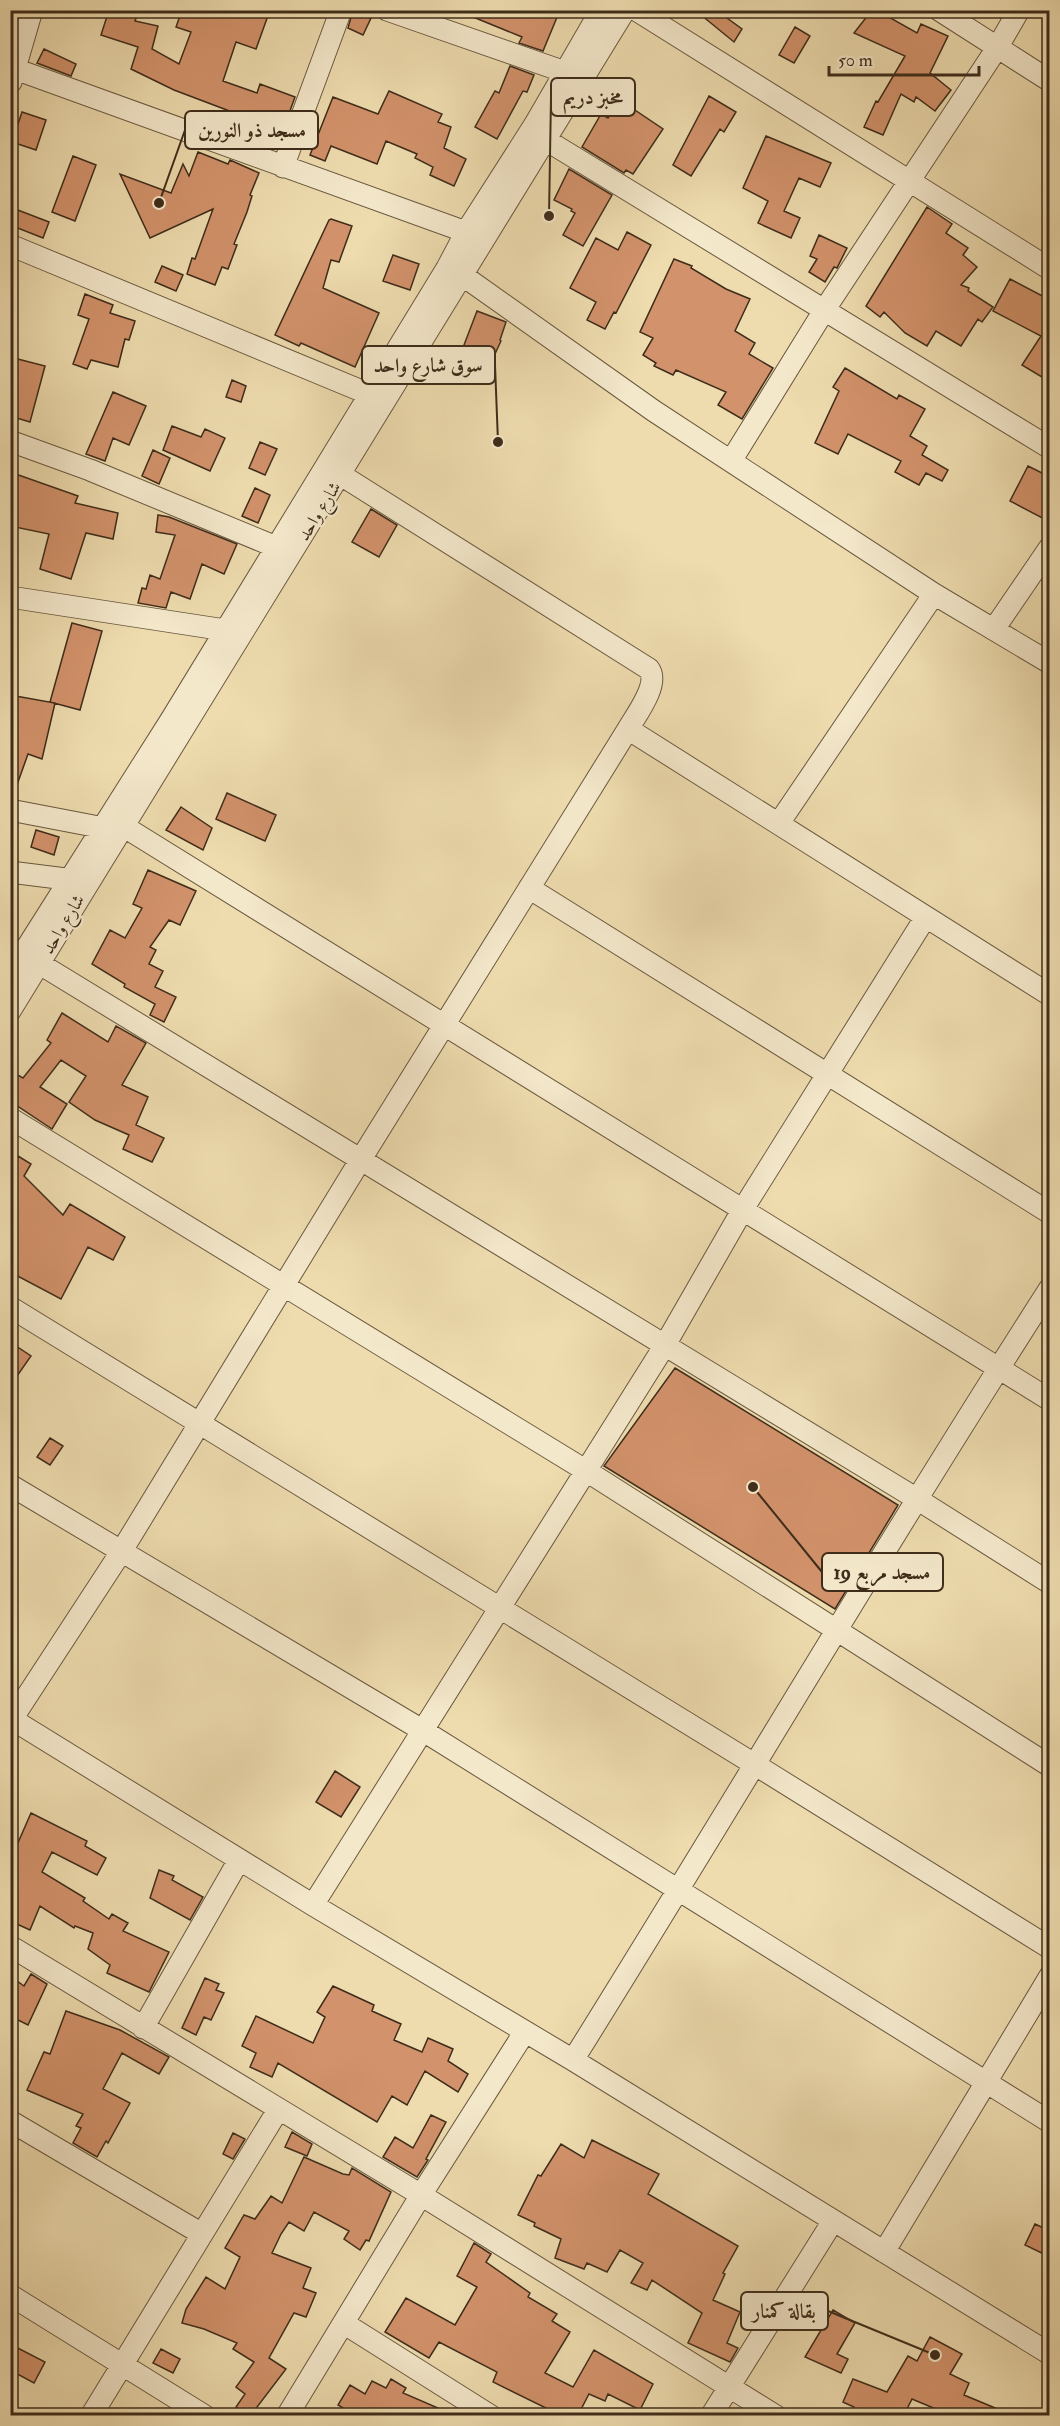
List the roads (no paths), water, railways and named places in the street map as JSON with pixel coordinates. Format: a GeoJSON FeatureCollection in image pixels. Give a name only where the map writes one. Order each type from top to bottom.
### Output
{"type":"FeatureCollection","features":[{"type":"Feature","properties":{"kind":"street"},"geometry":{"type":"LineString","coordinates":[[32,10],[14,62],[283,167],[466,232]]}},
{"type":"Feature","properties":{"kind":"street"},"geometry":{"type":"LineString","coordinates":[[283,167],[341,10]]}},
{"type":"Feature","properties":{"kind":"street"},"geometry":{"type":"LineString","coordinates":[[387,10],[565,72]]}},
{"type":"Feature","properties":{"kind":"street","name":"شارع واحد"},"geometry":{"type":"LineString","coordinates":[[10,974],[79,881],[341,475],[377,398],[466,232],[565,72],[600,24],[625,10]]}},
{"type":"Feature","properties":{"kind":"street"},"geometry":{"type":"LineString","coordinates":[[636,10],[1050,269]]}},
{"type":"Feature","properties":{"kind":"street"},"geometry":{"type":"LineString","coordinates":[[939,10],[1050,81]]}},
{"type":"Feature","properties":{"kind":"street"},"geometry":{"type":"LineString","coordinates":[[731,461],[825,309],[997,48],[1019,10]]}},
{"type":"Feature","properties":{"kind":"street","name":"شارع واحد"},"geometry":{"type":"LineString","coordinates":[[113,827],[225,630],[276,547],[462,275],[546,140],[600,24]]}},
{"type":"Feature","properties":{"kind":"street"},"geometry":{"type":"LineString","coordinates":[[546,140],[1050,448]]}},
{"type":"Feature","properties":{"kind":"street"},"geometry":{"type":"LineString","coordinates":[[10,245],[377,398]]}},
{"type":"Feature","properties":{"kind":"street"},"geometry":{"type":"LineString","coordinates":[[462,275],[654,411],[934,594],[1050,663]]}},
{"type":"Feature","properties":{"kind":"street"},"geometry":{"type":"LineString","coordinates":[[10,441],[90,470],[276,547]]}},
{"type":"Feature","properties":{"kind":"street"},"geometry":{"type":"LineString","coordinates":[[341,475],[650,669],[653,684],[628,729],[121,1552],[11,1719],[238,1860],[524,2033],[573,2060],[1050,2354]]}},
{"type":"Feature","properties":{"kind":"street"},"geometry":{"type":"LineString","coordinates":[[994,629],[1050,547]]}},
{"type":"Feature","properties":{"kind":"street"},"geometry":{"type":"LineString","coordinates":[[779,823],[934,594]]}},
{"type":"Feature","properties":{"kind":"street"},"geometry":{"type":"LineString","coordinates":[[10,597],[225,630]]}},
{"type":"Feature","properties":{"kind":"street"},"geometry":{"type":"LineString","coordinates":[[628,729],[1050,995]]}},
{"type":"Feature","properties":{"kind":"street"},"geometry":{"type":"LineString","coordinates":[[10,810],[113,827],[444,1025],[1050,1400]]}},
{"type":"Feature","properties":{"kind":"street"},"geometry":{"type":"LineString","coordinates":[[10,872],[79,881]]}},
{"type":"Feature","properties":{"kind":"street","name":"شارع واحد"},"geometry":{"type":"LineString","coordinates":[[10,1011],[40,964],[79,881]]}},
{"type":"Feature","properties":{"kind":"street"},"geometry":{"type":"LineString","coordinates":[[529,888],[1050,1213]]}},
{"type":"Feature","properties":{"kind":"street"},"geometry":{"type":"LineString","coordinates":[[313,1905],[665,1345],[743,1209],[925,918]]}},
{"type":"Feature","properties":{"kind":"street"},"geometry":{"type":"LineString","coordinates":[[40,964],[917,1499],[1050,1583]]}},
{"type":"Feature","properties":{"kind":"street"},"geometry":{"type":"LineString","coordinates":[[10,1118],[585,1470],[1050,1766]]}},
{"type":"Feature","properties":{"kind":"street"},"geometry":{"type":"LineString","coordinates":[[573,2060],[679,1891],[836,1629],[1050,1288]]}},
{"type":"Feature","properties":{"kind":"street"},"geometry":{"type":"LineString","coordinates":[[10,1307],[1050,1948]]}},
{"type":"Feature","properties":{"kind":"street"},"geometry":{"type":"LineString","coordinates":[[10,1485],[422,1730],[1050,2122]]}},
{"type":"Feature","properties":{"kind":"street"},"geometry":{"type":"LineString","coordinates":[[143,2028],[238,1860]]}},
{"type":"Feature","properties":{"kind":"street"},"geometry":{"type":"LineString","coordinates":[[10,1946],[421,2195],[776,2415]]}},
{"type":"Feature","properties":{"kind":"street"},"geometry":{"type":"LineString","coordinates":[[884,2252],[1050,1976]]}},
{"type":"Feature","properties":{"kind":"street"},"geometry":{"type":"LineString","coordinates":[[287,2415],[345,2324],[421,2195],[524,2033]]}},
{"type":"Feature","properties":{"kind":"street"},"geometry":{"type":"LineString","coordinates":[[91,2415],[278,2110]]}},
{"type":"Feature","properties":{"kind":"street"},"geometry":{"type":"LineString","coordinates":[[10,2121],[202,2234]]}},
{"type":"Feature","properties":{"kind":"street"},"geometry":{"type":"LineString","coordinates":[[711,2415],[833,2222]]}},
{"type":"Feature","properties":{"kind":"street"},"geometry":{"type":"LineString","coordinates":[[10,2295],[205,2415]]}},
{"type":"Feature","properties":{"kind":"street"},"geometry":{"type":"LineString","coordinates":[[345,2324],[491,2415]]}},
{"type":"Feature","properties":{"kind":"place","name":"مسجد ذو النورين"},"geometry":{"type":"Point","coordinates":[159,203]}},
{"type":"Feature","properties":{"kind":"place","name":"مخبز دريم"},"geometry":{"type":"Point","coordinates":[549,216]}},
{"type":"Feature","properties":{"kind":"place","name":"سوق شارع واحد"},"geometry":{"type":"Point","coordinates":[498,442]}},
{"type":"Feature","properties":{"kind":"place","name":"مسجد مربع 19"},"geometry":{"type":"Point","coordinates":[753,1487]}},
{"type":"Feature","properties":{"kind":"place","name":"بقالة كمنار"},"geometry":{"type":"Point","coordinates":[935,2355]}}]}
